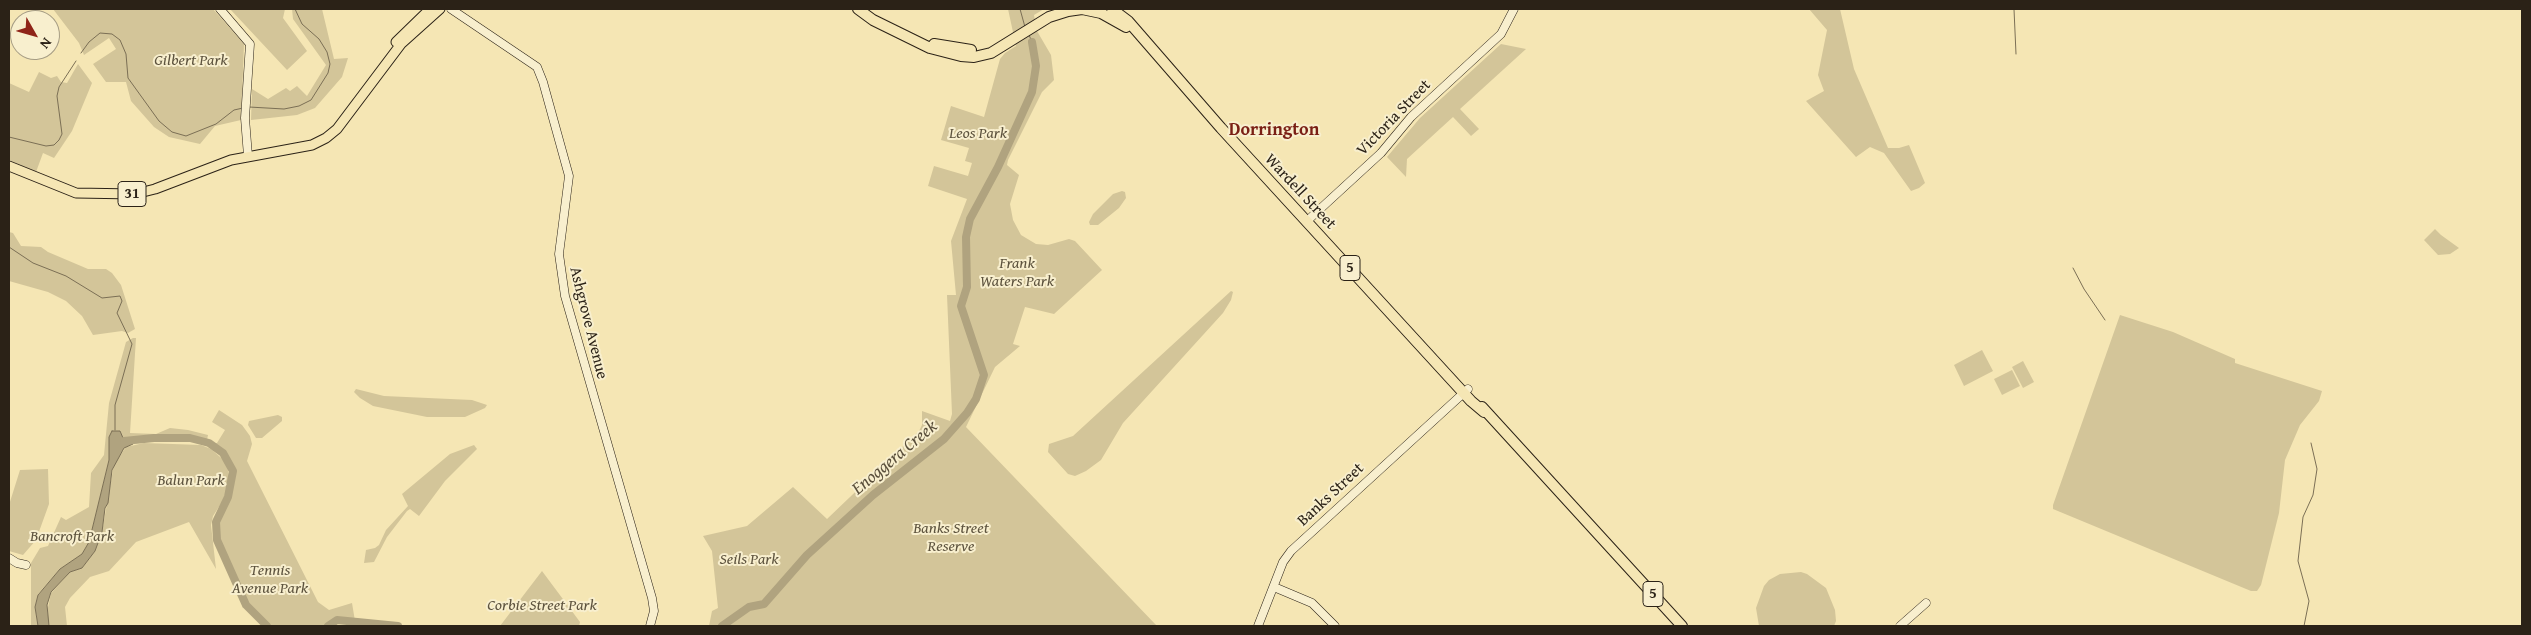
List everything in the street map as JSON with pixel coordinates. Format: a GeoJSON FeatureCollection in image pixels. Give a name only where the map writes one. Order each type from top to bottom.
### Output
{"type":"FeatureCollection","features":[{"type":"Feature","properties":{"kind":"highway","name":"5"},"geometry":{"type":"LineString","coordinates":[[858,9],[879,23],[916,39],[959,54],[987,48],[1012,37],[1041,19],[1052,9]]}},
{"type":"Feature","properties":{"kind":"highway","name":"5"},"geometry":{"type":"LineString","coordinates":[[1041,19],[1062,12],[1090,9]]}},
{"type":"Feature","properties":{"kind":"highway","name":"Wardell Street"},"geometry":{"type":"LineString","coordinates":[[1090,9],[1115,19],[1146,44]]}},
{"type":"Feature","properties":{"kind":"highway","name":"Wardell Street"},"geometry":{"type":"LineString","coordinates":[[1112,9],[1128,21],[1146,44],[1394,315],[1430,347],[1484,412],[1551,485],[1578,520],[1608,551],[1623,562],[1682,626]]}},
{"type":"Feature","properties":{"kind":"main road"},"geometry":{"type":"LineString","coordinates":[[220,9],[249,42],[245,118],[248,156]]}},
{"type":"Feature","properties":{"kind":"main road","name":"31"},"geometry":{"type":"LineString","coordinates":[[383,66],[400,36],[430,9]]}},
{"type":"Feature","properties":{"kind":"main road","name":"31"},"geometry":{"type":"LineString","coordinates":[[11,169],[76,193],[135,194],[150,191],[221,163],[248,156],[308,147],[326,138],[339,126],[383,66],[405,40],[440,9]]}},
{"type":"Feature","properties":{"kind":"main road","name":"Ashgrove Avenue"},"geometry":{"type":"LineString","coordinates":[[451,9],[537,68],[543,82],[569,176],[559,254],[564,296],[652,598],[654,612],[650,626]]}},
{"type":"Feature","properties":{"kind":"main road","name":"Victoria Street"},"geometry":{"type":"LineString","coordinates":[[1307,221],[1381,153],[1411,117],[1501,34],[1514,9]]}},
{"type":"Feature","properties":{"kind":"main road","name":"Banks Street"},"geometry":{"type":"LineString","coordinates":[[1258,626],[1291,550],[1465,390]]}},
{"type":"Feature","properties":{"kind":"main road"},"geometry":{"type":"LineString","coordinates":[[9,558],[24,563]]}},
{"type":"Feature","properties":{"kind":"main road"},"geometry":{"type":"LineString","coordinates":[[1274,587],[1312,603],[1335,626]]}},
{"type":"Feature","properties":{"kind":"main road"},"geometry":{"type":"LineString","coordinates":[[1900,626],[1926,603]]}},
{"type":"Feature","properties":{"kind":"green space","name":"Gilbert Park"},"geometry":{"type":"Polygon","coordinates":[[[213,9],[244,44],[241,120],[215,126],[200,144],[169,137],[154,127],[131,101],[126,82],[106,82],[93,64],[116,49],[109,38],[84,55],[79,43],[60,18],[60,10],[54,10],[213,9]]]}},
{"type":"Feature","properties":{"kind":"green space"},"geometry":{"type":"Polygon","coordinates":[[[230,9],[285,9],[283,18],[307,51],[287,70],[230,9]]]}},
{"type":"Feature","properties":{"kind":"green space"},"geometry":{"type":"Polygon","coordinates":[[[292,9],[322,9],[334,59],[348,58],[342,77],[315,108],[297,115],[251,120],[252,89],[268,99],[286,88],[290,91],[297,86],[307,96],[326,65],[293,19],[292,9]]]}},
{"type":"Feature","properties":{"kind":"green space"},"geometry":{"type":"Polygon","coordinates":[[[1008,9],[1044,9],[1034,15],[1037,31],[1051,55],[1054,80],[1042,92],[1008,160],[1007,165],[1019,175],[1010,204],[1013,220],[1021,235],[1036,244],[1048,245],[1069,239],[1075,241],[1102,270],[1054,314],[1025,307],[1013,344],[1020,346],[995,367],[966,427],[1157,626],[709,626],[712,611],[718,608],[712,551],[703,536],[747,526],[793,487],[827,519],[919,431],[922,425],[922,411],[950,421],[952,414],[947,295],[956,295],[951,241],[967,199],[928,186],[934,166],[968,176],[972,163],[965,161],[969,148],[941,140],[951,106],[984,117],[1000,59],[1005,53],[1016,46],[1008,9]]]}},
{"type":"Feature","properties":{"kind":"green space"},"geometry":{"type":"Polygon","coordinates":[[[1809,9],[1840,9],[1854,69],[1888,148],[1899,148],[1909,145],[1925,183],[1919,188],[1911,191],[1884,153],[1870,147],[1856,157],[1806,101],[1824,91],[1818,75],[1827,30],[1809,9]]]}},
{"type":"Feature","properties":{"kind":"green space"},"geometry":{"type":"Polygon","coordinates":[[[1501,44],[1526,49],[1460,109],[1479,129],[1471,136],[1453,117],[1407,159],[1406,177],[1387,157],[1420,118],[1501,44]]]}},
{"type":"Feature","properties":{"kind":"green space"},"geometry":{"type":"Polygon","coordinates":[[[78,64],[92,83],[72,131],[54,158],[43,153],[36,172],[9,160],[9,83],[29,92],[39,72],[51,78],[57,76],[61,82],[67,83],[78,64]]]}},
{"type":"Feature","properties":{"kind":"green space"},"geometry":{"type":"Polygon","coordinates":[[[1125,192],[1126,198],[1119,208],[1098,225],[1090,225],[1089,222],[1093,214],[1113,194],[1125,192]]]}},
{"type":"Feature","properties":{"kind":"green space"},"geometry":{"type":"Polygon","coordinates":[[[2435,229],[2459,248],[2450,254],[2438,255],[2424,240],[2435,229]]]}},
{"type":"Feature","properties":{"kind":"green space"},"geometry":{"type":"Polygon","coordinates":[[[9,232],[13,233],[21,246],[41,247],[48,252],[88,269],[106,269],[112,273],[121,285],[135,329],[128,333],[122,331],[93,335],[82,316],[66,301],[48,292],[9,281],[9,232]]]}},
{"type":"Feature","properties":{"kind":"green space"},"geometry":{"type":"Polygon","coordinates":[[[1231,291],[1233,292],[1231,300],[1223,313],[1123,423],[1101,460],[1086,471],[1075,476],[1068,474],[1048,452],[1049,444],[1073,436],[1231,291]]]}},
{"type":"Feature","properties":{"kind":"green space"},"geometry":{"type":"Polygon","coordinates":[[[2120,315],[2173,332],[2235,359],[2235,363],[2322,391],[2319,401],[2300,425],[2285,460],[2279,513],[2261,585],[2257,591],[2251,591],[2053,509],[2120,315]]]}},
{"type":"Feature","properties":{"kind":"green space","name":"Bancroft Park"},"geometry":{"type":"Polygon","coordinates":[[[136,338],[130,433],[156,434],[170,428],[208,435],[207,440],[177,436],[127,440],[121,436],[120,431],[109,437],[109,460],[89,542],[82,554],[60,569],[38,594],[35,607],[38,626],[31,626],[31,563],[40,548],[48,546],[61,517],[66,520],[89,507],[91,473],[104,455],[109,403],[126,342],[136,338]]]}},
{"type":"Feature","properties":{"kind":"green space"},"geometry":{"type":"Polygon","coordinates":[[[1982,350],[1993,371],[1964,386],[1954,365],[1982,350]]]}},
{"type":"Feature","properties":{"kind":"green space"},"geometry":{"type":"Polygon","coordinates":[[[2023,361],[2034,382],[2023,388],[2012,367],[2023,361]]]}},
{"type":"Feature","properties":{"kind":"green space"},"geometry":{"type":"Polygon","coordinates":[[[2012,370],[2020,386],[2002,395],[1994,379],[2012,370]]]}},
{"type":"Feature","properties":{"kind":"green space"},"geometry":{"type":"Polygon","coordinates":[[[356,389],[384,396],[472,400],[487,405],[485,408],[465,417],[427,417],[373,406],[354,392],[356,389]]]}},
{"type":"Feature","properties":{"kind":"green space","name":"Tennis Avenue Park"},"geometry":{"type":"Polygon","coordinates":[[[219,410],[242,425],[250,436],[252,444],[247,461],[318,602],[329,610],[352,603],[355,621],[337,620],[328,626],[267,626],[246,605],[217,540],[216,522],[228,497],[233,471],[223,453],[209,443],[217,443],[225,430],[212,422],[219,410]]]}},
{"type":"Feature","properties":{"kind":"green space"},"geometry":{"type":"Polygon","coordinates":[[[278,415],[282,417],[282,421],[262,438],[256,438],[248,425],[249,421],[278,415]]]}},
{"type":"Feature","properties":{"kind":"green space","name":"Balun Park"},"geometry":{"type":"Polygon","coordinates":[[[144,443],[201,445],[211,449],[227,463],[229,478],[224,499],[213,516],[211,525],[216,569],[189,522],[136,542],[109,571],[90,577],[70,598],[65,607],[67,626],[49,626],[47,612],[51,593],[70,572],[82,568],[95,551],[102,532],[114,464],[126,447],[144,443]]]}},
{"type":"Feature","properties":{"kind":"green space"},"geometry":{"type":"Polygon","coordinates":[[[474,445],[477,449],[445,481],[419,516],[410,509],[407,511],[387,537],[374,562],[364,563],[366,550],[379,545],[386,530],[408,506],[402,494],[450,454],[474,445]]]}},
{"type":"Feature","properties":{"kind":"green space"},"geometry":{"type":"Polygon","coordinates":[[[48,469],[49,504],[36,540],[23,555],[9,551],[9,505],[20,470],[48,469]]]}},
{"type":"Feature","properties":{"kind":"green space","name":"Corbie Street Park"},"geometry":{"type":"Polygon","coordinates":[[[542,571],[580,622],[579,626],[500,626],[542,571]]]}},
{"type":"Feature","properties":{"kind":"green space"},"geometry":{"type":"Polygon","coordinates":[[[1801,572],[1807,574],[1826,588],[1835,610],[1836,621],[1834,626],[1759,626],[1756,608],[1764,586],[1769,580],[1780,574],[1801,572]]]}},
{"type":"Feature","properties":{"kind":"shaded area"},"geometry":{"type":"Polygon","coordinates":[[[112,431],[120,431],[123,438],[133,439],[133,444],[124,448],[112,470],[102,532],[95,551],[82,568],[70,572],[51,592],[47,605],[49,626],[38,626],[35,607],[38,595],[60,569],[82,554],[89,542],[109,460],[109,437],[112,431]]]}},
{"type":"Feature","properties":{"kind":"waterway"},"geometry":{"type":"LineString","coordinates":[[249,107],[284,109],[299,106],[311,100],[328,73],[330,64],[327,52],[319,39],[302,24],[295,9]]}},
{"type":"Feature","properties":{"kind":"waterway","name":"Enoggera Creek"},"geometry":{"type":"LineString","coordinates":[[1020,9],[1025,27]]}},
{"type":"Feature","properties":{"kind":"waterway"},"geometry":{"type":"LineString","coordinates":[[2014,9],[2016,54]]}},
{"type":"Feature","properties":{"kind":"waterway"},"geometry":{"type":"LineString","coordinates":[[81,53],[89,42],[100,33],[112,34],[120,40],[126,54],[128,78],[159,121],[172,132],[186,136],[216,124],[234,110],[243,108]]}},
{"type":"Feature","properties":{"kind":"waterway","name":"Enoggera Creek"},"geometry":{"type":"LineString","coordinates":[[1029,35],[1032,42]]}},
{"type":"Feature","properties":{"kind":"waterway","name":"Enoggera Creek"},"geometry":{"type":"LineString","coordinates":[[722,626],[749,607],[764,604],[807,555],[873,495],[944,439],[967,413],[976,399],[984,375],[961,306],[967,287],[966,237],[970,219],[998,167],[1032,92],[1036,66],[1032,42]]}},
{"type":"Feature","properties":{"kind":"waterway"},"geometry":{"type":"LineString","coordinates":[[9,137],[46,146],[54,145],[59,140],[62,134],[57,96],[59,87],[76,61]]}},
{"type":"Feature","properties":{"kind":"waterway"},"geometry":{"type":"LineString","coordinates":[[9,247],[33,263],[66,276],[102,298],[120,296],[122,301],[117,313],[132,344],[115,405],[115,430]]}},
{"type":"Feature","properties":{"kind":"waterway"},"geometry":{"type":"LineString","coordinates":[[2073,268],[2084,289],[2105,320]]}},
{"type":"Feature","properties":{"kind":"waterway","name":"Enoggera Creek"},"geometry":{"type":"LineString","coordinates":[[124,441],[154,438],[190,438],[209,443],[223,453],[233,471],[228,497],[216,522],[217,540],[246,605],[267,626]]}},
{"type":"Feature","properties":{"kind":"waterway"},"geometry":{"type":"LineString","coordinates":[[2304,626],[2309,601],[2298,561],[2303,517],[2313,495],[2317,469],[2311,443]]}},
{"type":"Feature","properties":{"kind":"waterway","name":"Enoggera Creek"},"geometry":{"type":"LineString","coordinates":[[328,626],[337,620],[398,626]]}},
{"type":"Feature","properties":{"kind":"district","name":"Dorrington"},"geometry":{"type":"Point","coordinates":[1274,130]}},
{"type":"Feature","properties":{"kind":"park label","name":"Leos Park"},"geometry":{"type":"Point","coordinates":[978,134]}},
{"type":"Feature","properties":{"kind":"park label","name":"Frank Waters Park"},"geometry":{"type":"Point","coordinates":[1017,273]}},
{"type":"Feature","properties":{"kind":"park label","name":"Banks Street Reserve"},"geometry":{"type":"Point","coordinates":[951,538]}},
{"type":"Feature","properties":{"kind":"park label","name":"Seils Park"},"geometry":{"type":"Point","coordinates":[749,560]}}]}
